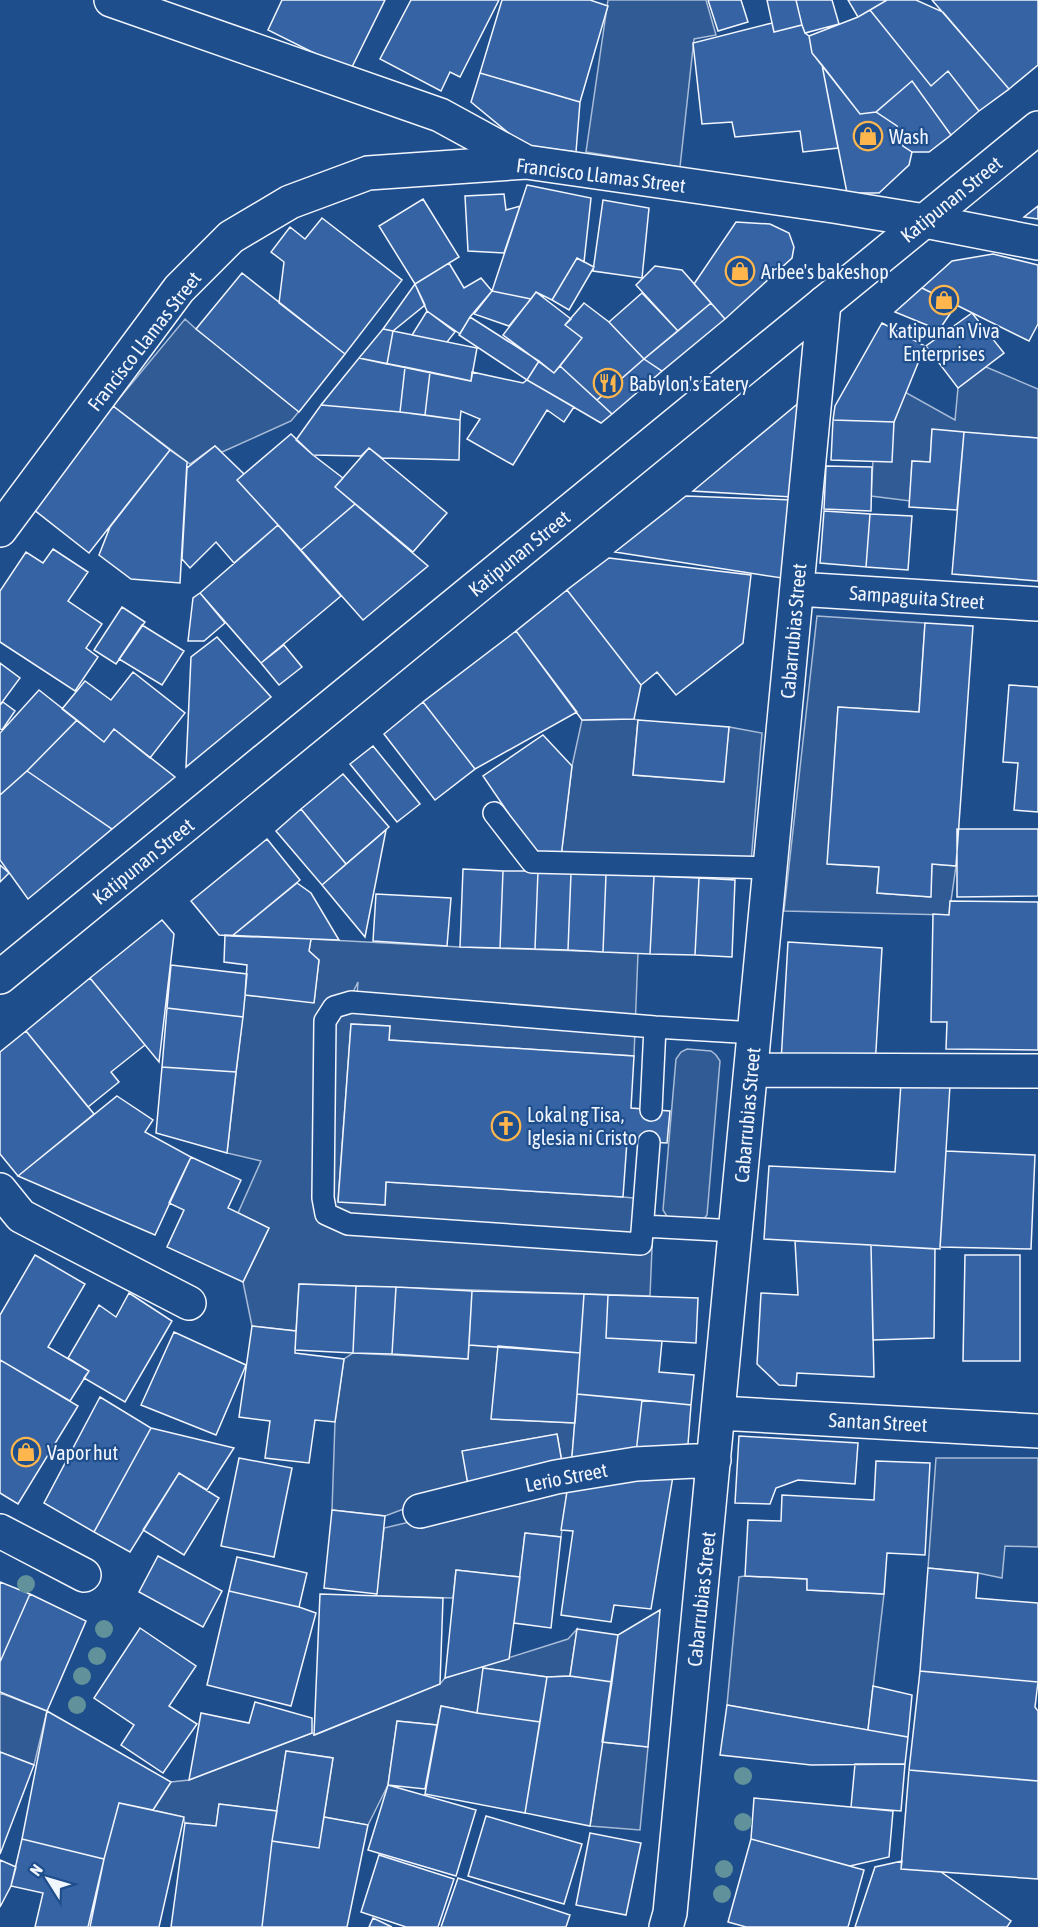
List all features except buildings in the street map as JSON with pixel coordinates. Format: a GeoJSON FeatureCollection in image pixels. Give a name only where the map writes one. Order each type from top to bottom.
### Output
{"type":"FeatureCollection","features":[{"type":"Feature","properties":{"kind":"street"},"geometry":{"type":"LineString","coordinates":[[111,0],[440,115],[526,162]]}},
{"type":"Feature","properties":{"kind":"street","name":"Katipunan Street"},"geometry":{"type":"LineString","coordinates":[[0,978],[1038,128]]}},
{"type":"Feature","properties":{"kind":"street","name":"Francisco Llamas Street"},"geometry":{"type":"LineString","coordinates":[[0,530],[180,289],[231,237],[291,202],[368,173],[526,162],[925,221],[1038,243]]}},
{"type":"Feature","properties":{"kind":"street","name":"Cabarrubias Street"},"geometry":{"type":"LineString","coordinates":[[666,1927],[670,1912],[719,1413],[824,303]]}},
{"type":"Feature","properties":{"kind":"street","name":"Sampaguita Street"},"geometry":{"type":"LineString","coordinates":[[797,589],[1038,604]]}},
{"type":"Feature","properties":{"kind":"street"},"geometry":{"type":"LineString","coordinates":[[752,1070],[1038,1071]]}},
{"type":"Feature","properties":{"kind":"street"},"geometry":{"type":"LineString","coordinates":[[0,1190],[21,1216],[189,1303]]}},
{"type":"Feature","properties":{"kind":"street","name":"Santan Street"},"geometry":{"type":"LineString","coordinates":[[719,1413],[1038,1431]]}},
{"type":"Feature","properties":{"kind":"street","name":"Lerio Street"},"geometry":{"type":"LineString","coordinates":[[420,1511],[556,1477],[636,1464],[714,1460]]}},
{"type":"Feature","properties":{"kind":"street"},"geometry":{"type":"LineString","coordinates":[[0,1531],[84,1575]]}},
{"type":"Feature","properties":{"kind":"lane"},"geometry":{"type":"LineString","coordinates":[[494,813],[532,862],[771,868]]}},
{"type":"Feature","properties":{"kind":"lane"},"geometry":{"type":"LineString","coordinates":[[649,1142],[641,1244],[348,1224],[326,1214],[323,1198],[325,1021],[334,1007],[351,1002],[755,1033]]}},
{"type":"Feature","properties":{"kind":"lane"},"geometry":{"type":"LineString","coordinates":[[651,1110],[655,1027]]}},
{"type":"Feature","properties":{"kind":"lane"},"geometry":{"type":"LineString","coordinates":[[643,1226],[736,1231]]}},
{"type":"Feature","properties":{"kind":"shaded area"},"geometry":{"type":"Polygon","coordinates":[[[608,0],[706,0],[716,35],[694,39],[680,167],[586,152],[608,0]]]}},
{"type":"Feature","properties":{"kind":"shaded area"},"geometry":{"type":"Polygon","coordinates":[[[185,319],[301,409],[291,421],[222,452],[215,446],[190,464],[113,406],[185,319]]]}},
{"type":"Feature","properties":{"kind":"shaded area"},"geometry":{"type":"Polygon","coordinates":[[[986,367],[1038,389],[1038,438],[932,430],[930,462],[912,461],[910,501],[871,496],[873,461],[894,422],[905,392],[955,420],[958,388],[986,367]]]}},
{"type":"Feature","properties":{"kind":"shaded area"},"geometry":{"type":"Polygon","coordinates":[[[817,616],[925,623],[919,712],[838,707],[828,864],[879,867],[877,893],[930,897],[932,864],[956,866],[949,915],[784,911],[817,616]]]}},
{"type":"Feature","properties":{"kind":"shaded area"},"geometry":{"type":"Polygon","coordinates":[[[582,720],[638,720],[633,775],[723,782],[729,727],[762,733],[751,862],[561,857],[572,766],[582,720]]]}},
{"type":"Feature","properties":{"kind":"shaded area"},"geometry":{"type":"Polygon","coordinates":[[[311,939],[638,953],[634,1056],[389,1040],[390,1026],[351,1024],[338,1201],[385,1205],[386,1182],[654,1200],[650,1296],[299,1284],[296,1331],[252,1326],[243,1282],[269,1228],[238,1213],[261,1161],[227,1153],[245,995],[314,1002],[319,960],[309,951],[311,939]],[[358,982],[354,990],[345,996],[330,997],[324,1003],[356,1007],[358,982]]]}},
{"type":"Feature","properties":{"kind":"shaded area"},"geometry":{"type":"Polygon","coordinates":[[[687,1049],[711,1051],[720,1061],[707,1215],[703,1220],[668,1218],[663,1210],[676,1059],[681,1052],[687,1049]]]}},
{"type":"Feature","properties":{"kind":"shaded area"},"geometry":{"type":"Polygon","coordinates":[[[469,1345],[498,1346],[492,1419],[575,1423],[571,1468],[563,1468],[557,1434],[463,1451],[468,1485],[385,1516],[332,1510],[335,1422],[344,1359],[353,1353],[468,1359],[469,1345]]]}},
{"type":"Feature","properties":{"kind":"shaded area"},"geometry":{"type":"Polygon","coordinates":[[[936,1458],[1038,1458],[1038,1547],[1005,1546],[1002,1578],[928,1568],[936,1458]]]}},
{"type":"Feature","properties":{"kind":"shaded area"},"geometry":{"type":"Polygon","coordinates":[[[568,1485],[561,1537],[525,1533],[520,1577],[456,1570],[453,1598],[376,1596],[384,1528],[568,1485]]]}},
{"type":"Feature","properties":{"kind":"shaded area"},"geometry":{"type":"Polygon","coordinates":[[[739,1577],[807,1579],[807,1590],[884,1594],[868,1730],[727,1705],[739,1577]]]}},
{"type":"Feature","properties":{"kind":"shaded area"},"geometry":{"type":"Polygon","coordinates":[[[577,1629],[570,1676],[547,1677],[484,1668],[477,1713],[441,1706],[437,1725],[397,1721],[388,1785],[368,1825],[324,1817],[333,1758],[286,1751],[277,1811],[219,1804],[216,1826],[185,1823],[183,1817],[153,1810],[171,1782],[189,1780],[312,1733],[315,1735],[440,1684],[445,1678],[568,1639],[577,1629]]]}},
{"type":"Feature","properties":{"kind":"shaded area"},"geometry":{"type":"Polygon","coordinates":[[[0,1693],[47,1711],[34,1765],[0,1752],[0,1693]]]}},
{"type":"Feature","properties":{"kind":"shaded area"},"geometry":{"type":"Polygon","coordinates":[[[602,1742],[648,1747],[640,1830],[590,1826],[602,1742]]]}},
{"type":"Feature","properties":{"kind":"place","name":"Wash"},"geometry":{"type":"Point","coordinates":[868,136]}},
{"type":"Feature","properties":{"kind":"place","name":"Arbee's bakeshop"},"geometry":{"type":"Point","coordinates":[740,271]}},
{"type":"Feature","properties":{"kind":"place","name":"Katipunan Viva Enterprises"},"geometry":{"type":"Point","coordinates":[944,300]}},
{"type":"Feature","properties":{"kind":"place","name":"Babylon's Eatery"},"geometry":{"type":"Point","coordinates":[608,383]}},
{"type":"Feature","properties":{"kind":"place","name":"Lokal ng Tisa, Iglesia ni Cristo"},"geometry":{"type":"Point","coordinates":[506,1126]}},
{"type":"Feature","properties":{"kind":"place","name":"Vapor hut"},"geometry":{"type":"Point","coordinates":[26,1452]}}]}
